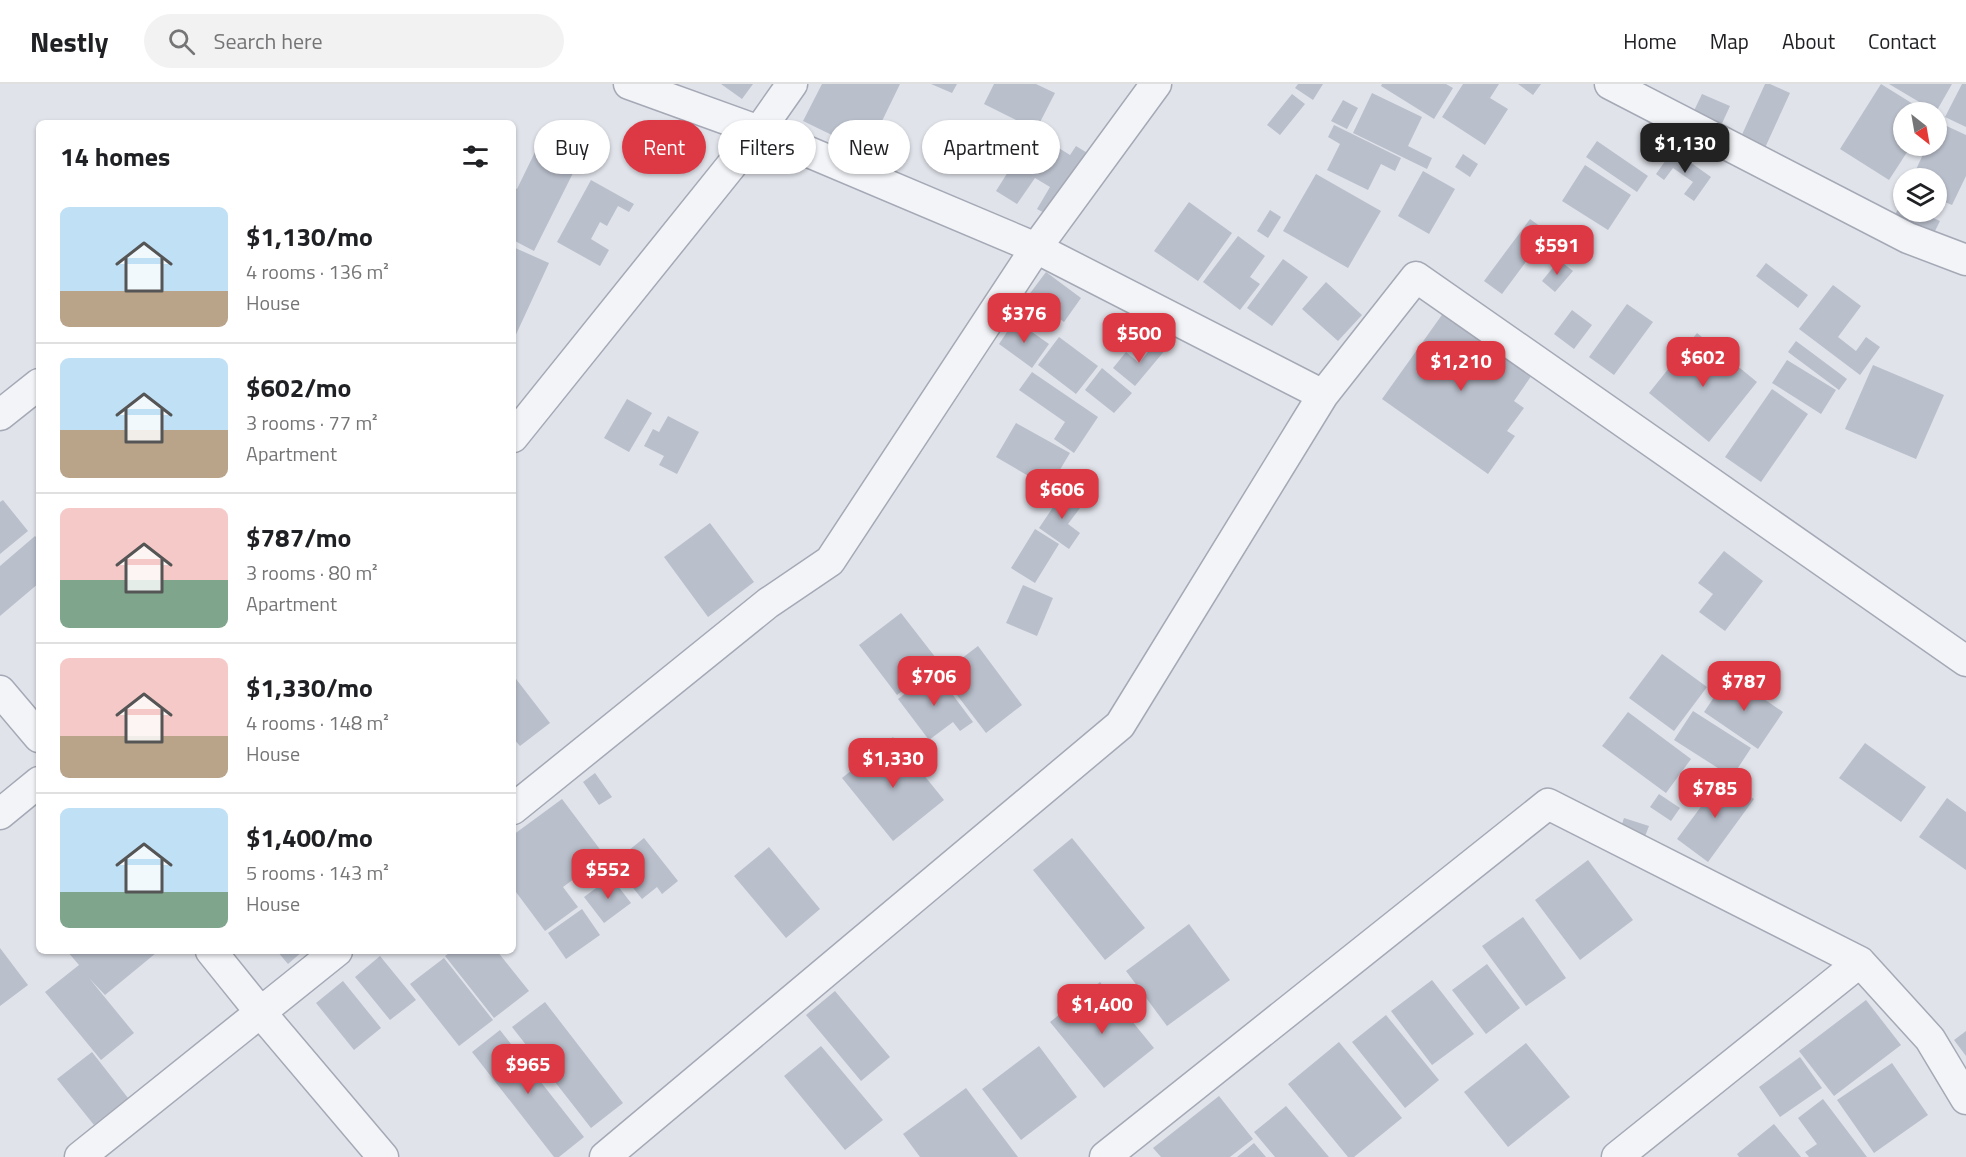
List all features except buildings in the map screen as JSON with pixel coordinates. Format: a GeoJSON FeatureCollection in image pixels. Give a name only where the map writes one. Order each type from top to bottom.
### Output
{"type":"FeatureCollection","features":[{"type":"Feature","properties":{"kind":"street"},"geometry":{"type":"LineString","coordinates":[[629,84],[729,120]]}},
{"type":"Feature","properties":{"kind":"street"},"geometry":{"type":"LineString","coordinates":[[767,120],[792,84]]}},
{"type":"Feature","properties":{"kind":"street"},"geometry":{"type":"LineString","coordinates":[[516,806],[768,603],[831,561],[1036,248],[1156,84]]}},
{"type":"Feature","properties":{"kind":"street"},"geometry":{"type":"LineString","coordinates":[[1610,84],[1908,238],[1966,260]]}},
{"type":"Feature","properties":{"kind":"street"},"geometry":{"type":"LineString","coordinates":[[816,155],[1036,248],[1323,395]]}},
{"type":"Feature","properties":{"kind":"street"},"geometry":{"type":"LineString","coordinates":[[516,433],[724,174]]}},
{"type":"Feature","properties":{"kind":"street"},"geometry":{"type":"LineString","coordinates":[[605,1157],[1120,725],[1323,395],[1416,277],[1966,661]]}},
{"type":"Feature","properties":{"kind":"street"},"geometry":{"type":"LineString","coordinates":[[0,416],[36,386]]}},
{"type":"Feature","properties":{"kind":"street"},"geometry":{"type":"LineString","coordinates":[[0,691],[36,733]]}},
{"type":"Feature","properties":{"kind":"street"},"geometry":{"type":"LineString","coordinates":[[0,814],[36,784]]}},
{"type":"Feature","properties":{"kind":"street"},"geometry":{"type":"LineString","coordinates":[[1105,1157],[1548,804],[1860,962],[1930,1039],[1966,1099]]}},
{"type":"Feature","properties":{"kind":"street"},"geometry":{"type":"LineString","coordinates":[[214,954],[383,1157]]}},
{"type":"Feature","properties":{"kind":"street"},"geometry":{"type":"LineString","coordinates":[[80,1157],[333,954]]}},
{"type":"Feature","properties":{"kind":"street"},"geometry":{"type":"LineString","coordinates":[[1617,1157],[1860,962]]}}]}
